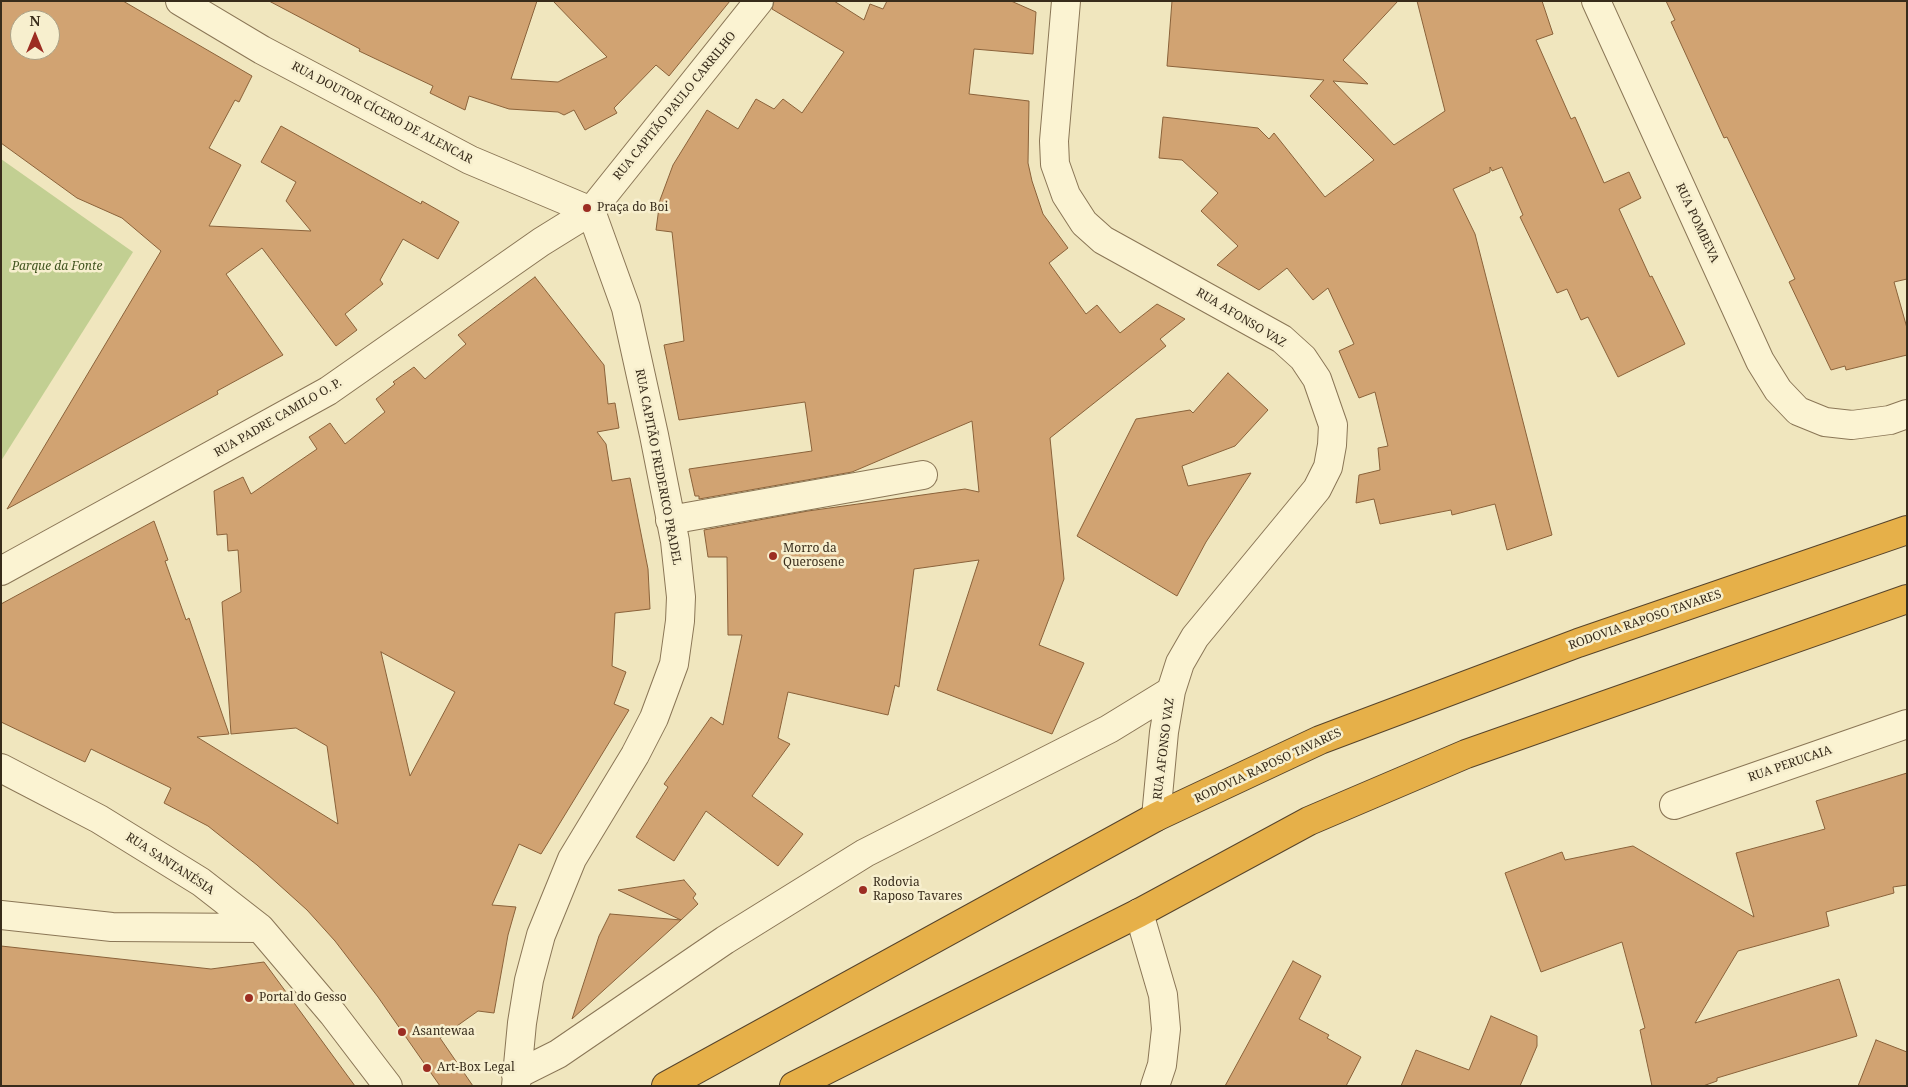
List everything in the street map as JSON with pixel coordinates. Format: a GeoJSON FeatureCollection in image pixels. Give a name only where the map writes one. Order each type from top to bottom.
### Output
{"type":"FeatureCollection","features":[{"type":"Feature","properties":{"kind":"highway","name":"RODOVIA RAPOSO TAVARES"},"geometry":{"type":"LineString","coordinates":[[666,1086],[1156,818],[1320,740],[1578,642],[1907,530]]}},
{"type":"Feature","properties":{"kind":"highway"},"geometry":{"type":"LineString","coordinates":[[794,1086],[1139,913],[1309,821],[1466,754],[1907,599]]}},
{"type":"Feature","properties":{"kind":"street","name":"RUA DOUTOR CÍCERO DE ALENCAR"},"geometry":{"type":"LineString","coordinates":[[180,1],[262,50],[470,160],[591,211]]}},
{"type":"Feature","properties":{"kind":"street","name":"RUA CAPITÃO PAULO CARRILHO"},"geometry":{"type":"LineString","coordinates":[[591,211],[759,1]]}},
{"type":"Feature","properties":{"kind":"street","name":"RUA AFONSO VAZ"},"geometry":{"type":"LineString","coordinates":[[1066,1],[1054,141],[1055,164],[1066,195],[1084,223],[1104,240],[1282,339],[1303,358],[1317,379],[1333,425],[1328,466],[1317,489],[1195,637],[1180,663],[1171,691],[1164,732],[1156,818]]}},
{"type":"Feature","properties":{"kind":"street","name":"RUA POMBEVA"},"geometry":{"type":"LineString","coordinates":[[1596,1],[1760,361],[1778,390],[1798,411],[1825,422],[1852,425],[1890,420],[1907,414]]}},
{"type":"Feature","properties":{"kind":"street","name":"RUA CAPITÃO FREDERICO PRADEL"},"geometry":{"type":"LineString","coordinates":[[516,1080],[529,980],[541,935],[572,859],[635,755],[654,718],[674,664],[679,636],[681,597],[670,520],[654,435],[626,308],[591,211]]}},
{"type":"Feature","properties":{"kind":"street","name":"RUA PADRE CAMILO O. P."},"geometry":{"type":"LineString","coordinates":[[1,571],[328,391],[541,242],[591,211]]}},
{"type":"Feature","properties":{"kind":"street"},"geometry":{"type":"LineString","coordinates":[[670,520],[923,475]]}},
{"type":"Feature","properties":{"kind":"street"},"geometry":{"type":"LineString","coordinates":[[516,1080],[558,1054],[725,940],[865,853],[1109,729],[1171,691]]}},
{"type":"Feature","properties":{"kind":"street","name":"RUA PERUCAIA"},"geometry":{"type":"LineString","coordinates":[[1674,804],[1907,724]]}},
{"type":"Feature","properties":{"kind":"street","name":"RUA SANTANÉSIA"},"geometry":{"type":"LineString","coordinates":[[1,768],[99,819],[201,882],[260,928],[333,1014],[388,1086]]}},
{"type":"Feature","properties":{"kind":"street"},"geometry":{"type":"LineString","coordinates":[[1139,913],[1163,995],[1166,1029],[1162,1065],[1155,1086]]}},
{"type":"Feature","properties":{"kind":"street"},"geometry":{"type":"LineString","coordinates":[[1,915],[112,927],[260,928]]}},
{"type":"Feature","properties":{"kind":"green space","name":"Parque da Fonte"},"geometry":{"type":"Polygon","coordinates":[[[1,159],[133,252],[1,461],[1,159]]]}},
{"type":"Feature","properties":{"kind":"building"},"geometry":{"type":"Polygon","coordinates":[[[1,1],[123,1],[252,76],[239,102],[235,100],[209,148],[241,165],[209,226],[311,231],[286,201],[296,182],[261,162],[281,126],[421,204],[422,201],[459,222],[438,259],[403,239],[380,280],[383,284],[345,314],[357,330],[336,346],[262,248],[226,274],[283,355],[217,391],[218,394],[7,509],[161,251],[122,218],[77,198],[1,143],[1,1]]]}},
{"type":"Feature","properties":{"kind":"building"},"geometry":{"type":"Polygon","coordinates":[[[269,1],[537,1],[511,79],[558,82],[607,57],[553,1],[730,1],[669,76],[656,65],[614,108],[617,113],[585,130],[574,110],[564,115],[558,112],[509,109],[469,96],[465,110],[430,93],[433,86],[359,51],[360,49],[269,1]]]}},
{"type":"Feature","properties":{"kind":"building"},"geometry":{"type":"Polygon","coordinates":[[[774,1],[834,1],[864,20],[870,4],[883,9],[887,1],[1011,1],[1036,12],[1033,54],[974,49],[969,94],[1029,101],[1028,163],[1032,181],[1043,214],[1068,248],[1049,263],[1086,314],[1097,305],[1120,333],[1157,304],[1185,319],[1160,339],[1166,346],[1050,438],[1064,579],[1039,645],[1084,663],[1052,734],[937,690],[979,560],[914,569],[899,687],[895,685],[888,715],[788,692],[778,738],[790,744],[752,796],[803,834],[778,866],[706,811],[674,861],[636,837],[668,787],[664,784],[711,717],[723,725],[742,635],[728,635],[727,557],[708,557],[704,530],[808,511],[965,489],[979,492],[972,421],[852,472],[699,499],[699,496],[695,496],[689,469],[812,451],[805,402],[679,420],[664,345],[684,341],[672,232],[656,230],[660,200],[673,165],[707,110],[738,129],[756,99],[774,109],[783,99],[802,113],[844,52],[772,9],[774,1]]]}},
{"type":"Feature","properties":{"kind":"building"},"geometry":{"type":"Polygon","coordinates":[[[1172,1],[1398,1],[1343,60],[1368,84],[1333,81],[1394,145],[1445,111],[1417,1],[1542,1],[1553,34],[1536,40],[1571,119],[1575,117],[1604,183],[1629,172],[1641,198],[1619,209],[1650,277],[1652,276],[1685,344],[1618,377],[1588,317],[1581,320],[1567,289],[1557,293],[1520,217],[1523,215],[1502,167],[1492,171],[1490,167],[1490,172],[1453,189],[1475,234],[1552,535],[1507,550],[1495,504],[1452,515],[1451,510],[1380,524],[1374,499],[1356,503],[1359,475],[1380,470],[1378,448],[1388,446],[1375,392],[1359,398],[1339,351],[1354,344],[1328,288],[1313,300],[1287,268],[1259,290],[1217,265],[1238,246],[1201,211],[1218,193],[1182,160],[1159,158],[1163,117],[1258,128],[1269,139],[1274,133],[1325,197],[1374,160],[1310,96],[1324,80],[1167,66],[1172,1]]]}},
{"type":"Feature","properties":{"kind":"building"},"geometry":{"type":"Polygon","coordinates":[[[1666,1],[1907,1],[1907,279],[1894,282],[1907,328],[1907,355],[1846,370],[1845,366],[1831,370],[1789,282],[1795,279],[1727,137],[1724,138],[1671,22],[1675,20],[1666,1]]]}},
{"type":"Feature","properties":{"kind":"building"},"geometry":{"type":"Polygon","coordinates":[[[535,277],[604,365],[608,404],[615,403],[619,428],[597,432],[606,444],[612,481],[630,478],[648,569],[650,609],[615,613],[612,666],[626,672],[614,704],[629,710],[541,854],[519,844],[492,905],[516,907],[508,935],[494,1013],[478,1011],[440,1038],[473,1086],[440,1086],[378,997],[335,941],[307,910],[257,865],[208,826],[164,803],[171,788],[91,749],[85,762],[1,722],[1,604],[154,521],[168,560],[165,561],[186,620],[189,618],[229,734],[197,737],[338,824],[327,746],[296,728],[231,734],[222,602],[241,592],[238,550],[228,551],[227,534],[217,535],[214,491],[243,477],[251,494],[317,449],[309,437],[330,423],[345,444],[385,412],[376,399],[395,384],[393,382],[414,367],[425,379],[466,344],[458,335],[535,277]],[[381,652],[410,776],[455,692],[381,652]]]}},
{"type":"Feature","properties":{"kind":"building"},"geometry":{"type":"Polygon","coordinates":[[[1228,373],[1268,410],[1235,446],[1182,466],[1188,486],[1251,473],[1206,542],[1177,596],[1077,536],[1136,419],[1190,410],[1193,413],[1228,373]]]}},
{"type":"Feature","properties":{"kind":"building"},"geometry":{"type":"Polygon","coordinates":[[[1907,773],[1907,885],[1893,887],[1894,893],[1826,912],[1829,926],[1738,951],[1695,1023],[1839,979],[1857,1036],[1717,1078],[1717,1081],[1703,1086],[1652,1086],[1640,1030],[1645,1028],[1622,942],[1541,972],[1505,873],[1562,852],[1565,860],[1633,846],[1754,917],[1736,853],[1825,829],[1816,801],[1907,773]]]}},
{"type":"Feature","properties":{"kind":"building"},"geometry":{"type":"Polygon","coordinates":[[[684,880],[696,894],[693,898],[698,904],[681,920],[618,890],[684,880]]]}},
{"type":"Feature","properties":{"kind":"building"},"geometry":{"type":"Polygon","coordinates":[[[610,914],[681,920],[572,1019],[599,936],[610,914]]]}},
{"type":"Feature","properties":{"kind":"building"},"geometry":{"type":"Polygon","coordinates":[[[1,946],[211,969],[264,962],[355,1086],[1,1086],[1,946]]]}},
{"type":"Feature","properties":{"kind":"building"},"geometry":{"type":"Polygon","coordinates":[[[1293,961],[1321,976],[1299,1019],[1329,1035],[1327,1038],[1361,1057],[1346,1086],[1225,1086],[1293,961]]]}},
{"type":"Feature","properties":{"kind":"building"},"geometry":{"type":"Polygon","coordinates":[[[1491,1016],[1537,1036],[1537,1046],[1520,1086],[1401,1086],[1416,1050],[1469,1070],[1491,1016]]]}},
{"type":"Feature","properties":{"kind":"building"},"geometry":{"type":"Polygon","coordinates":[[[1876,1040],[1907,1052],[1907,1086],[1858,1086],[1876,1040]]]}},
{"type":"Feature","properties":{"kind":"place","name":"Praça do Boi"},"geometry":{"type":"Point","coordinates":[587,208]}},
{"type":"Feature","properties":{"kind":"place","name":"Morro da Querosene"},"geometry":{"type":"Point","coordinates":[773,556]}},
{"type":"Feature","properties":{"kind":"place","name":"Rodovia Raposo Tavares"},"geometry":{"type":"Point","coordinates":[863,890]}},
{"type":"Feature","properties":{"kind":"place","name":"Portal do Gesso"},"geometry":{"type":"Point","coordinates":[249,998]}},
{"type":"Feature","properties":{"kind":"place","name":"Asantewaa"},"geometry":{"type":"Point","coordinates":[402,1032]}},
{"type":"Feature","properties":{"kind":"place","name":"Art-Box Legal"},"geometry":{"type":"Point","coordinates":[427,1068]}}]}
